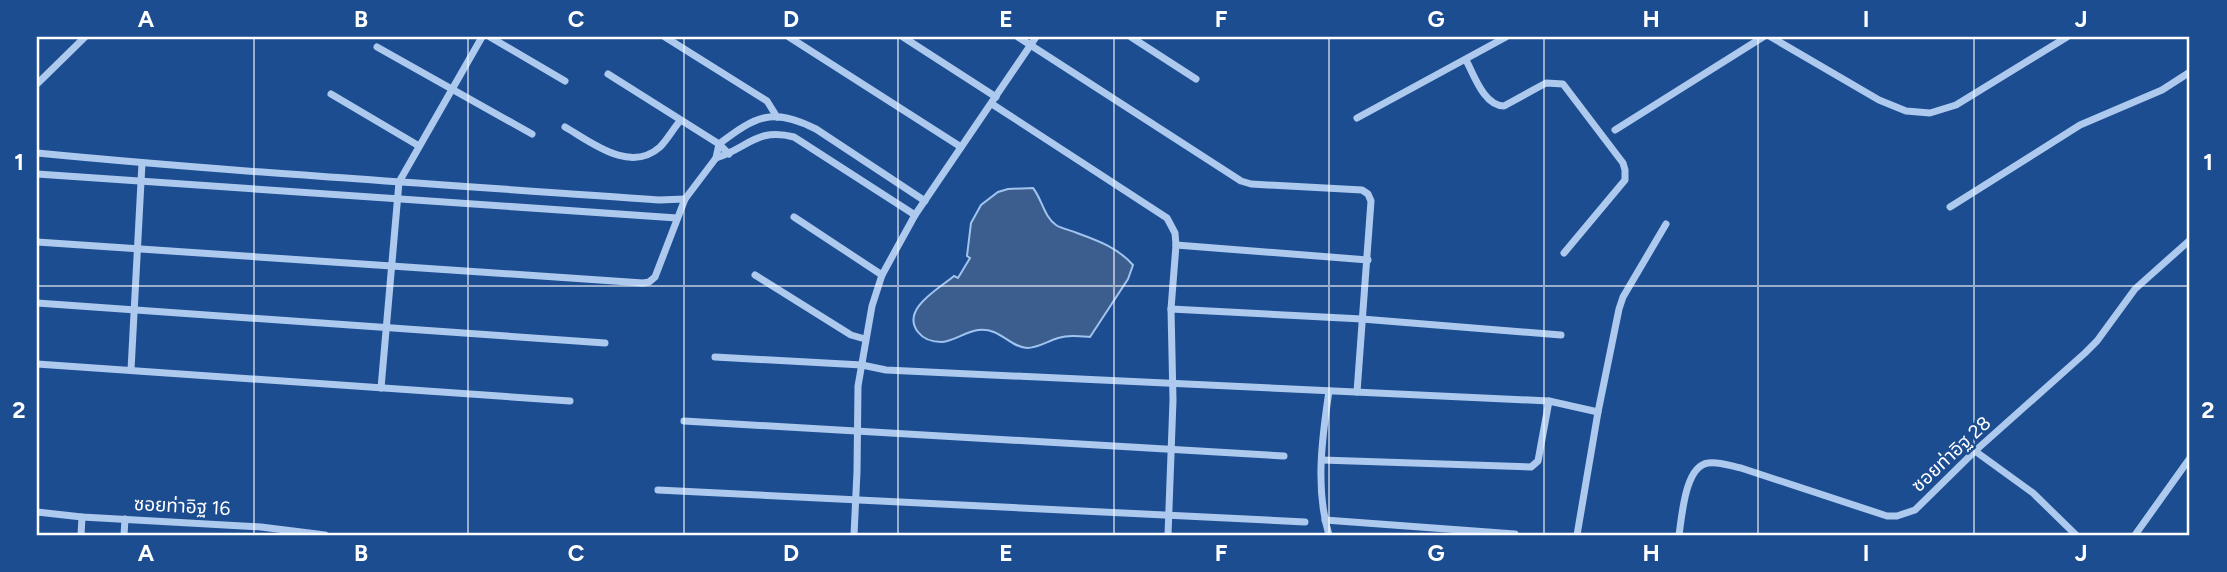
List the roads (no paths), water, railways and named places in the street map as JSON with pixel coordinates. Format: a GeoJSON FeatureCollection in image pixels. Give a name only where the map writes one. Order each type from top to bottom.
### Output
{"type":"FeatureCollection","features":[{"type":"Feature","properties":{"kind":"street"},"geometry":{"type":"LineString","coordinates":[[37,84],[85,37]]}},
{"type":"Feature","properties":{"kind":"street"},"geometry":{"type":"LineString","coordinates":[[381,388],[398,182],[482,37]]}},
{"type":"Feature","properties":{"kind":"street"},"geometry":{"type":"LineString","coordinates":[[490,37],[565,81]]}},
{"type":"Feature","properties":{"kind":"street"},"geometry":{"type":"LineString","coordinates":[[665,37],[767,101],[777,117]]}},
{"type":"Feature","properties":{"kind":"street"},"geometry":{"type":"LineString","coordinates":[[789,37],[961,147]]}},
{"type":"Feature","properties":{"kind":"street"},"geometry":{"type":"LineString","coordinates":[[903,37],[1167,218],[1175,233],[1171,309],[1173,384],[1168,535]]}},
{"type":"Feature","properties":{"kind":"street"},"geometry":{"type":"LineString","coordinates":[[1018,37],[1241,181],[1251,184],[1362,190],[1368,194],[1371,201],[1368,260],[1357,392]]}},
{"type":"Feature","properties":{"kind":"street"},"geometry":{"type":"LineString","coordinates":[[854,535],[858,386],[865,339],[882,275],[915,215],[1036,37]]}},
{"type":"Feature","properties":{"kind":"street"},"geometry":{"type":"LineString","coordinates":[[1131,37],[1196,79]]}},
{"type":"Feature","properties":{"kind":"street"},"geometry":{"type":"LineString","coordinates":[[1357,118],[1506,37]]}},
{"type":"Feature","properties":{"kind":"street"},"geometry":{"type":"LineString","coordinates":[[1615,130],[1763,37]]}},
{"type":"Feature","properties":{"kind":"street"},"geometry":{"type":"LineString","coordinates":[[1771,37],[1879,100],[1906,111],[1930,113],[1955,105],[2067,37]]}},
{"type":"Feature","properties":{"kind":"street"},"geometry":{"type":"LineString","coordinates":[[1782,43],[1790,37]]}},
{"type":"Feature","properties":{"kind":"street"},"geometry":{"type":"LineString","coordinates":[[377,47],[532,134]]}},
{"type":"Feature","properties":{"kind":"street"},"geometry":{"type":"LineString","coordinates":[[1466,60],[1488,99],[1497,106],[1504,106],[1546,83],[1563,84],[1623,163],[1625,180],[1564,253]]}},
{"type":"Feature","properties":{"kind":"street"},"geometry":{"type":"LineString","coordinates":[[1950,207],[2080,125],[2162,90],[2190,72]]}},
{"type":"Feature","properties":{"kind":"street"},"geometry":{"type":"LineString","coordinates":[[608,74],[719,144],[729,154]]}},
{"type":"Feature","properties":{"kind":"street"},"geometry":{"type":"LineString","coordinates":[[331,94],[419,146]]}},
{"type":"Feature","properties":{"kind":"street"},"geometry":{"type":"LineString","coordinates":[[37,242],[649,282],[655,277],[685,199],[716,158],[719,144],[747,122],[765,117],[801,121],[925,201]]}},
{"type":"Feature","properties":{"kind":"street"},"geometry":{"type":"LineString","coordinates":[[565,127],[616,156],[629,157],[645,155],[659,148],[680,121]]}},
{"type":"Feature","properties":{"kind":"street"},"geometry":{"type":"LineString","coordinates":[[716,158],[729,154],[753,138],[767,134],[780,133],[794,137],[915,215]]}},
{"type":"Feature","properties":{"kind":"street"},"geometry":{"type":"LineString","coordinates":[[37,153],[398,182],[659,200],[685,199]]}},
{"type":"Feature","properties":{"kind":"street"},"geometry":{"type":"LineString","coordinates":[[131,370],[142,163]]}},
{"type":"Feature","properties":{"kind":"street"},"geometry":{"type":"LineString","coordinates":[[37,174],[677,218]]}},
{"type":"Feature","properties":{"kind":"street"},"geometry":{"type":"LineString","coordinates":[[575,194],[575,211]]}},
{"type":"Feature","properties":{"kind":"street"},"geometry":{"type":"LineString","coordinates":[[794,217],[882,275]]}},
{"type":"Feature","properties":{"kind":"street"},"geometry":{"type":"LineString","coordinates":[[1577,535],[1598,412],[1623,298],[1666,223]]}},
{"type":"Feature","properties":{"kind":"street","name":"ซอยท่าอิฐ 28"},"geometry":{"type":"LineString","coordinates":[[1679,535],[1691,476],[1706,463],[1741,468],[1869,510],[1897,516],[1915,510],[1975,451],[2085,353],[2135,289],[2190,240]]}},
{"type":"Feature","properties":{"kind":"street"},"geometry":{"type":"LineString","coordinates":[[1176,245],[1368,260]]}},
{"type":"Feature","properties":{"kind":"street"},"geometry":{"type":"LineString","coordinates":[[755,275],[851,335],[865,339]]}},
{"type":"Feature","properties":{"kind":"street"},"geometry":{"type":"LineString","coordinates":[[37,303],[605,343]]}},
{"type":"Feature","properties":{"kind":"street"},"geometry":{"type":"LineString","coordinates":[[1171,309],[1362,319],[1561,335]]}},
{"type":"Feature","properties":{"kind":"street"},"geometry":{"type":"LineString","coordinates":[[715,357],[862,365],[886,370],[1549,401],[1598,412]]}},
{"type":"Feature","properties":{"kind":"street"},"geometry":{"type":"LineString","coordinates":[[37,364],[570,401]]}},
{"type":"Feature","properties":{"kind":"street"},"geometry":{"type":"LineString","coordinates":[[1329,391],[1321,460],[1325,520],[1329,535]]}},
{"type":"Feature","properties":{"kind":"street"},"geometry":{"type":"LineString","coordinates":[[1321,460],[1531,467],[1538,461],[1549,401]]}},
{"type":"Feature","properties":{"kind":"street"},"geometry":{"type":"LineString","coordinates":[[684,421],[1284,456]]}},
{"type":"Feature","properties":{"kind":"street"},"geometry":{"type":"LineString","coordinates":[[1975,451],[2033,493],[2076,535]]}},
{"type":"Feature","properties":{"kind":"street"},"geometry":{"type":"LineString","coordinates":[[2135,535],[2190,458]]}},
{"type":"Feature","properties":{"kind":"street"},"geometry":{"type":"LineString","coordinates":[[658,490],[1305,522]]}},
{"type":"Feature","properties":{"kind":"street","name":"ซอยท่าอิฐ 16"},"geometry":{"type":"LineString","coordinates":[[37,512],[261,527],[326,535]]}},
{"type":"Feature","properties":{"kind":"street"},"geometry":{"type":"LineString","coordinates":[[81,535],[82,517]]}},
{"type":"Feature","properties":{"kind":"street"},"geometry":{"type":"LineString","coordinates":[[124,535],[125,519]]}},
{"type":"Feature","properties":{"kind":"street"},"geometry":{"type":"LineString","coordinates":[[1325,520],[1515,534]]}},
{"type":"Feature","properties":{"kind":"water"},"geometry":{"type":"Polygon","coordinates":[[[1033,188],[1056,225],[1108,246],[1133,265],[1128,279],[1090,337],[1062,337],[1027,348],[986,330],[973,331],[942,342],[923,337],[914,323],[914,315],[932,293],[954,276],[958,278],[970,258],[967,256],[971,223],[981,205],[998,192],[1033,188]]]}}]}
